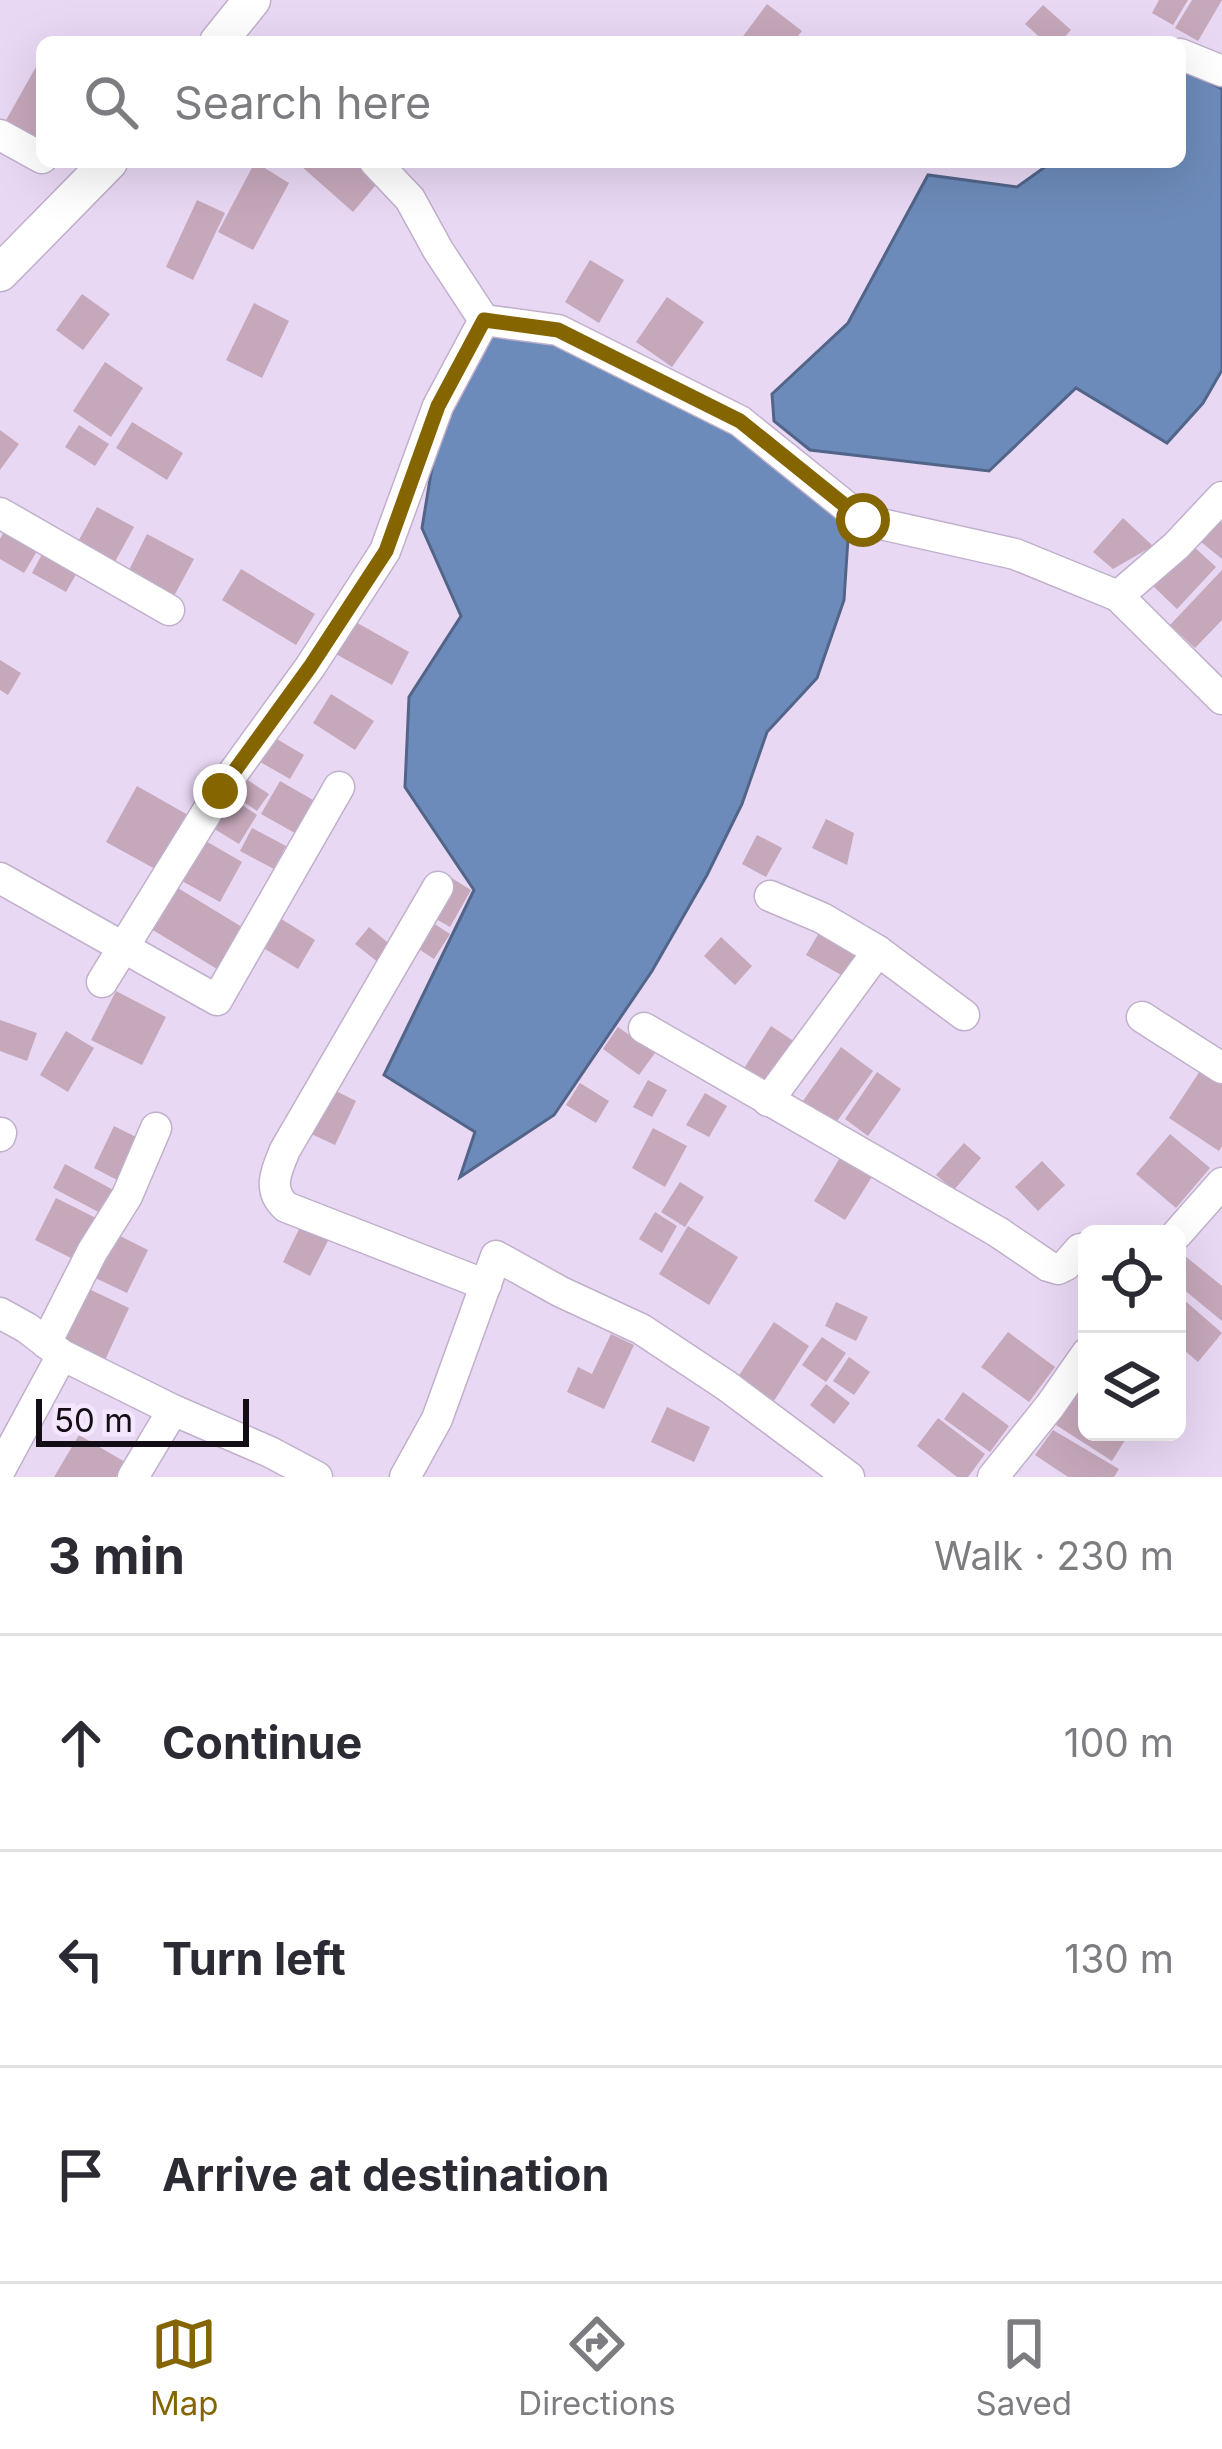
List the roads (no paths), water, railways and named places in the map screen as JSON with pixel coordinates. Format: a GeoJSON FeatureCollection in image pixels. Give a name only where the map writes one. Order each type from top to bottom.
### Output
{"type":"FeatureCollection","features":[{"type":"Feature","properties":{"kind":"street"},"geometry":{"type":"LineString","coordinates":[[223,36],[252,0]]}},
{"type":"Feature","properties":{"kind":"street"},"geometry":{"type":"LineString","coordinates":[[1186,56],[1222,71]]}},
{"type":"Feature","properties":{"kind":"street"},"geometry":{"type":"LineString","coordinates":[[0,135],[36,155]]}},
{"type":"Feature","properties":{"kind":"street"},"geometry":{"type":"LineString","coordinates":[[381,168],[410,199],[484,320],[558,330],[740,421],[863,520],[1016,554],[1118,596],[1222,699]]}},
{"type":"Feature","properties":{"kind":"street"},"geometry":{"type":"LineString","coordinates":[[0,272],[98,173]]}},
{"type":"Feature","properties":{"kind":"street"},"geometry":{"type":"LineString","coordinates":[[102,982],[220,791],[386,551],[438,406],[484,320]]}},
{"type":"Feature","properties":{"kind":"street"},"geometry":{"type":"LineString","coordinates":[[1118,596],[1176,546],[1222,497]]}},
{"type":"Feature","properties":{"kind":"street"},"geometry":{"type":"LineString","coordinates":[[0,513],[169,610]]}},
{"type":"Feature","properties":{"kind":"street"},"geometry":{"type":"LineString","coordinates":[[0,878],[217,1000],[339,787]]}},
{"type":"Feature","properties":{"kind":"street"},"geometry":{"type":"LineString","coordinates":[[438,887],[285,1150],[274,1187],[277,1199],[286,1207],[486,1285]]}},
{"type":"Feature","properties":{"kind":"street"},"geometry":{"type":"LineString","coordinates":[[770,896],[822,918],[878,951],[964,1016]]}},
{"type":"Feature","properties":{"kind":"street"},"geometry":{"type":"LineString","coordinates":[[768,1101],[878,951]]}},
{"type":"Feature","properties":{"kind":"street"},"geometry":{"type":"LineString","coordinates":[[1142,1017],[1222,1068]]}},
{"type":"Feature","properties":{"kind":"street"},"geometry":{"type":"LineString","coordinates":[[644,1028],[946,1201],[1048,1266],[1066,1265],[1078,1250]]}},
{"type":"Feature","properties":{"kind":"street"},"geometry":{"type":"LineString","coordinates":[[0,1470],[92,1252],[127,1196],[156,1128]]}},
{"type":"Feature","properties":{"kind":"street"},"geometry":{"type":"LineString","coordinates":[[1185,1225],[1222,1183]]}},
{"type":"Feature","properties":{"kind":"street"},"geometry":{"type":"LineString","coordinates":[[405,1477],[436,1419],[496,1256],[641,1329],[849,1477]]}},
{"type":"Feature","properties":{"kind":"street"},"geometry":{"type":"LineString","coordinates":[[0,1312],[54,1349],[317,1477]]}},
{"type":"Feature","properties":{"kind":"street"},"geometry":{"type":"LineString","coordinates":[[993,1477],[1078,1366]]}},
{"type":"Feature","properties":{"kind":"street"},"geometry":{"type":"LineString","coordinates":[[133,1477],[172,1410]]}},
{"type":"Feature","properties":{"kind":"water"},"geometry":{"type":"Polygon","coordinates":[[[1186,69],[1222,89],[1222,370],[1203,403],[1167,443],[1076,388],[989,471],[810,450],[774,421],[772,394],[848,323],[928,175],[1017,187],[1044,168],[1186,168],[1186,69]]]}},
{"type":"Feature","properties":{"kind":"water"},"geometry":{"type":"Polygon","coordinates":[[[501,324],[655,384],[803,473],[849,523],[844,600],[817,678],[767,732],[742,804],[652,971],[554,1115],[460,1177],[475,1132],[384,1075],[474,890],[405,787],[409,697],[461,616],[422,528],[434,455],[464,361],[501,324]]]}}]}
